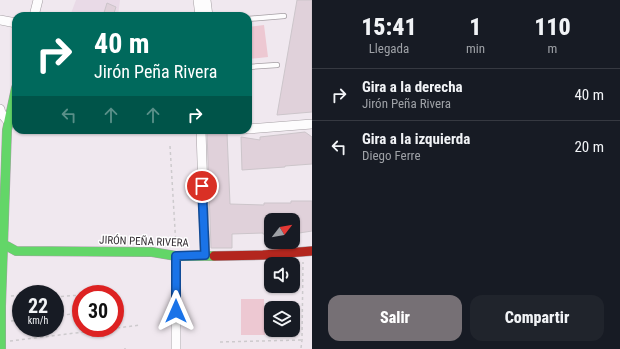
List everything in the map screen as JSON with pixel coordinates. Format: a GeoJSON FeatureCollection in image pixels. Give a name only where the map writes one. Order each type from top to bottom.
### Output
{"type":"FeatureCollection","features":[{"type":"Feature","properties":{"kind":"street"},"geometry":{"type":"LineString","coordinates":[[35,12],[38,0]]}},
{"type":"Feature","properties":{"kind":"street"},"geometry":{"type":"LineString","coordinates":[[198,0],[200,12]]}},
{"type":"Feature","properties":{"kind":"street"},"geometry":{"type":"LineString","coordinates":[[206,0],[208,12]]}},
{"type":"Feature","properties":{"kind":"street"},"geometry":{"type":"LineString","coordinates":[[0,20],[12,23]]}},
{"type":"Feature","properties":{"kind":"street"},"geometry":{"type":"LineString","coordinates":[[0,109],[1,113],[12,121],[2,246],[0,306],[1,346]]}},
{"type":"Feature","properties":{"kind":"street"},"geometry":{"type":"LineString","coordinates":[[252,129],[312,124]]}},
{"type":"Feature","properties":{"kind":"street"},"geometry":{"type":"LineString","coordinates":[[201,134],[205,255]]}},
{"type":"Feature","properties":{"kind":"street","name":"JIRÓN PEÑA RIVERA"},"geometry":{"type":"LineString","coordinates":[[2,246],[16,251],[152,252],[176,256],[264,255],[307,252]]}},
{"type":"Feature","properties":{"kind":"street"},"geometry":{"type":"LineString","coordinates":[[176,256],[176,349]]}},
{"type":"Feature","properties":{"kind":"lane"},"geometry":{"type":"LineString","coordinates":[[252,19],[284,16]]}},
{"type":"Feature","properties":{"kind":"lane"},"geometry":{"type":"LineString","coordinates":[[252,67],[277,65]]}},
{"type":"Feature","properties":{"kind":"path"},"geometry":{"type":"LineString","coordinates":[[170,146],[176,256]]}},
{"type":"Feature","properties":{"kind":"path"},"geometry":{"type":"LineString","coordinates":[[301,348],[307,252]]}},
{"type":"Feature","properties":{"kind":"path"},"geometry":{"type":"LineString","coordinates":[[1,346],[141,325]]}},
{"type":"Feature","properties":{"kind":"path"},"geometry":{"type":"LineString","coordinates":[[220,342],[302,340]]}},
{"type":"Feature","properties":{"kind":"shaded area"},"geometry":{"type":"Polygon","coordinates":[[[76,0],[120,0],[118,12],[72,12],[76,0]]]}},
{"type":"Feature","properties":{"kind":"shaded area"},"geometry":{"type":"Polygon","coordinates":[[[264,25],[268,57],[252,59],[252,26],[264,25]]]}},
{"type":"Feature","properties":{"kind":"shaded area"},"geometry":{"type":"Polygon","coordinates":[[[241,299],[264,299],[264,335],[241,335],[241,299]]]}},
{"type":"Feature","properties":{"kind":"building"},"geometry":{"type":"Polygon","coordinates":[[[297,0],[312,0],[312,112],[277,115],[297,0]]]}},
{"type":"Feature","properties":{"kind":"building"},"geometry":{"type":"Polygon","coordinates":[[[107,3],[116,7],[114,12],[104,12],[107,3]]]}},
{"type":"Feature","properties":{"kind":"building"},"geometry":{"type":"Polygon","coordinates":[[[305,132],[312,137],[312,164],[242,170],[241,137],[260,140],[260,137],[305,132]]]}},
{"type":"Feature","properties":{"kind":"building"},"geometry":{"type":"Polygon","coordinates":[[[207,134],[227,134],[230,204],[264,205],[264,203],[312,201],[312,231],[300,233],[300,213],[264,213],[264,234],[232,234],[232,248],[211,248],[207,134]]]}},
{"type":"Feature","properties":{"kind":"traffic: fast"},"geometry":{"type":"LineString","coordinates":[[1,349],[7,130],[12,107]]}},
{"type":"Feature","properties":{"kind":"traffic: fast"},"geometry":{"type":"LineString","coordinates":[[0,246],[7,246],[16,251],[152,252],[176,256],[214,256]]}},
{"type":"Feature","properties":{"kind":"traffic: jam"},"geometry":{"type":"LineString","coordinates":[[214,256],[263,255],[312,251]]}},
{"type":"Feature","properties":{"kind":"route"},"geometry":{"type":"LineString","coordinates":[[176,311],[176,256],[205,255],[202,186]]}}]}
